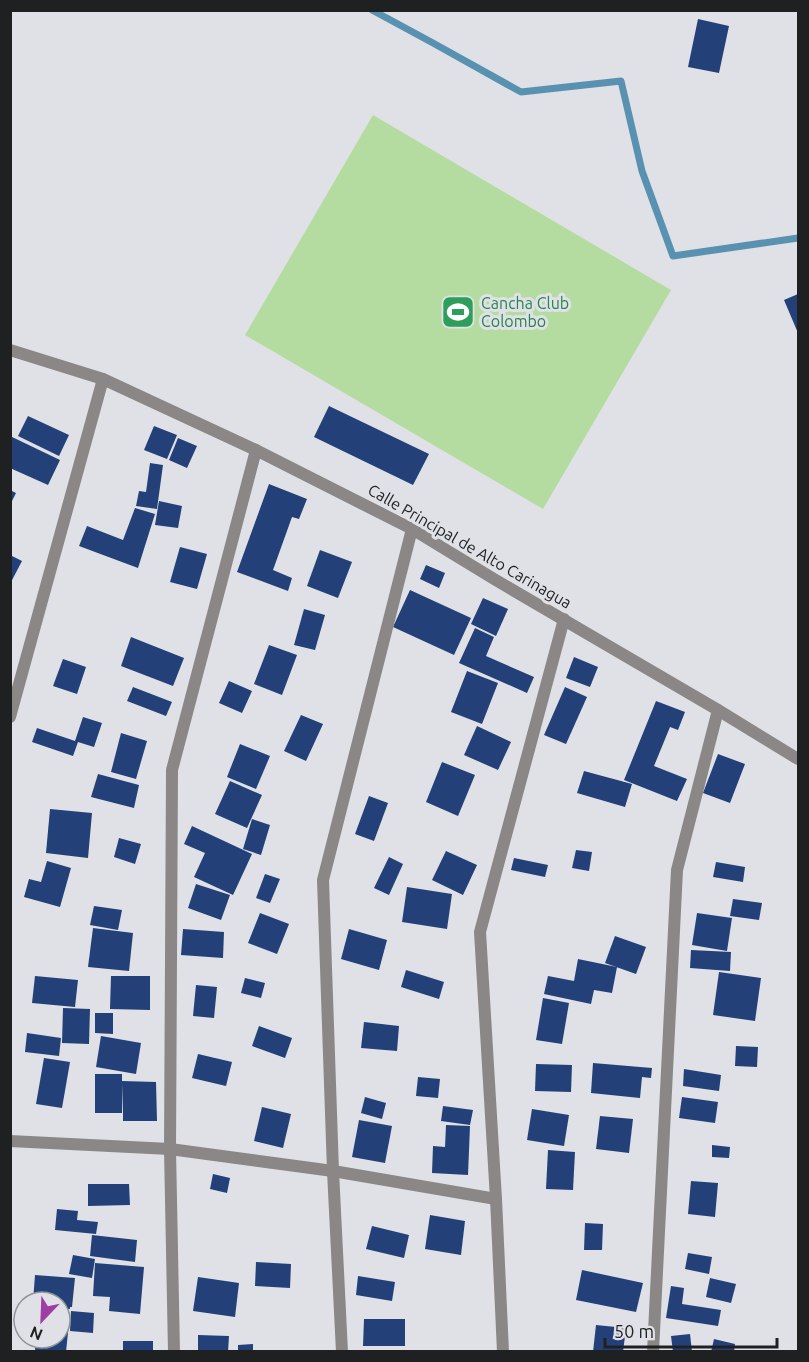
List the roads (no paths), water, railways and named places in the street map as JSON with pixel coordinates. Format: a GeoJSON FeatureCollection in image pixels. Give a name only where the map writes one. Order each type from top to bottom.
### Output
{"type":"FeatureCollection","features":[{"type":"Feature","properties":{"kind":"street","name":"Calle Principal de Alto Carinagua"},"geometry":{"type":"LineString","coordinates":[[10,350],[103,379],[256,450],[412,529],[798,759]]}},
{"type":"Feature","properties":{"kind":"street"},"geometry":{"type":"LineString","coordinates":[[10,717],[103,379]]}},
{"type":"Feature","properties":{"kind":"street"},"geometry":{"type":"LineString","coordinates":[[174,1352],[170,1149],[172,770],[256,450]]}},
{"type":"Feature","properties":{"kind":"street"},"geometry":{"type":"LineString","coordinates":[[342,1352],[323,880],[412,529]]}},
{"type":"Feature","properties":{"kind":"street"},"geometry":{"type":"LineString","coordinates":[[503,1352],[480,933],[564,619]]}},
{"type":"Feature","properties":{"kind":"street"},"geometry":{"type":"LineString","coordinates":[[653,1352],[677,870],[718,710]]}},
{"type":"Feature","properties":{"kind":"street"},"geometry":{"type":"LineString","coordinates":[[10,1141],[170,1149],[333,1171],[496,1199]]}},
{"type":"Feature","properties":{"kind":"waterway"},"geometry":{"type":"LineString","coordinates":[[372,10],[521,92],[621,81],[642,171],[673,256],[798,238]]}},
{"type":"Feature","properties":{"kind":"place","name":"Cancha Club Colombo"},"geometry":{"type":"Point","coordinates":[458,312]}}]}
